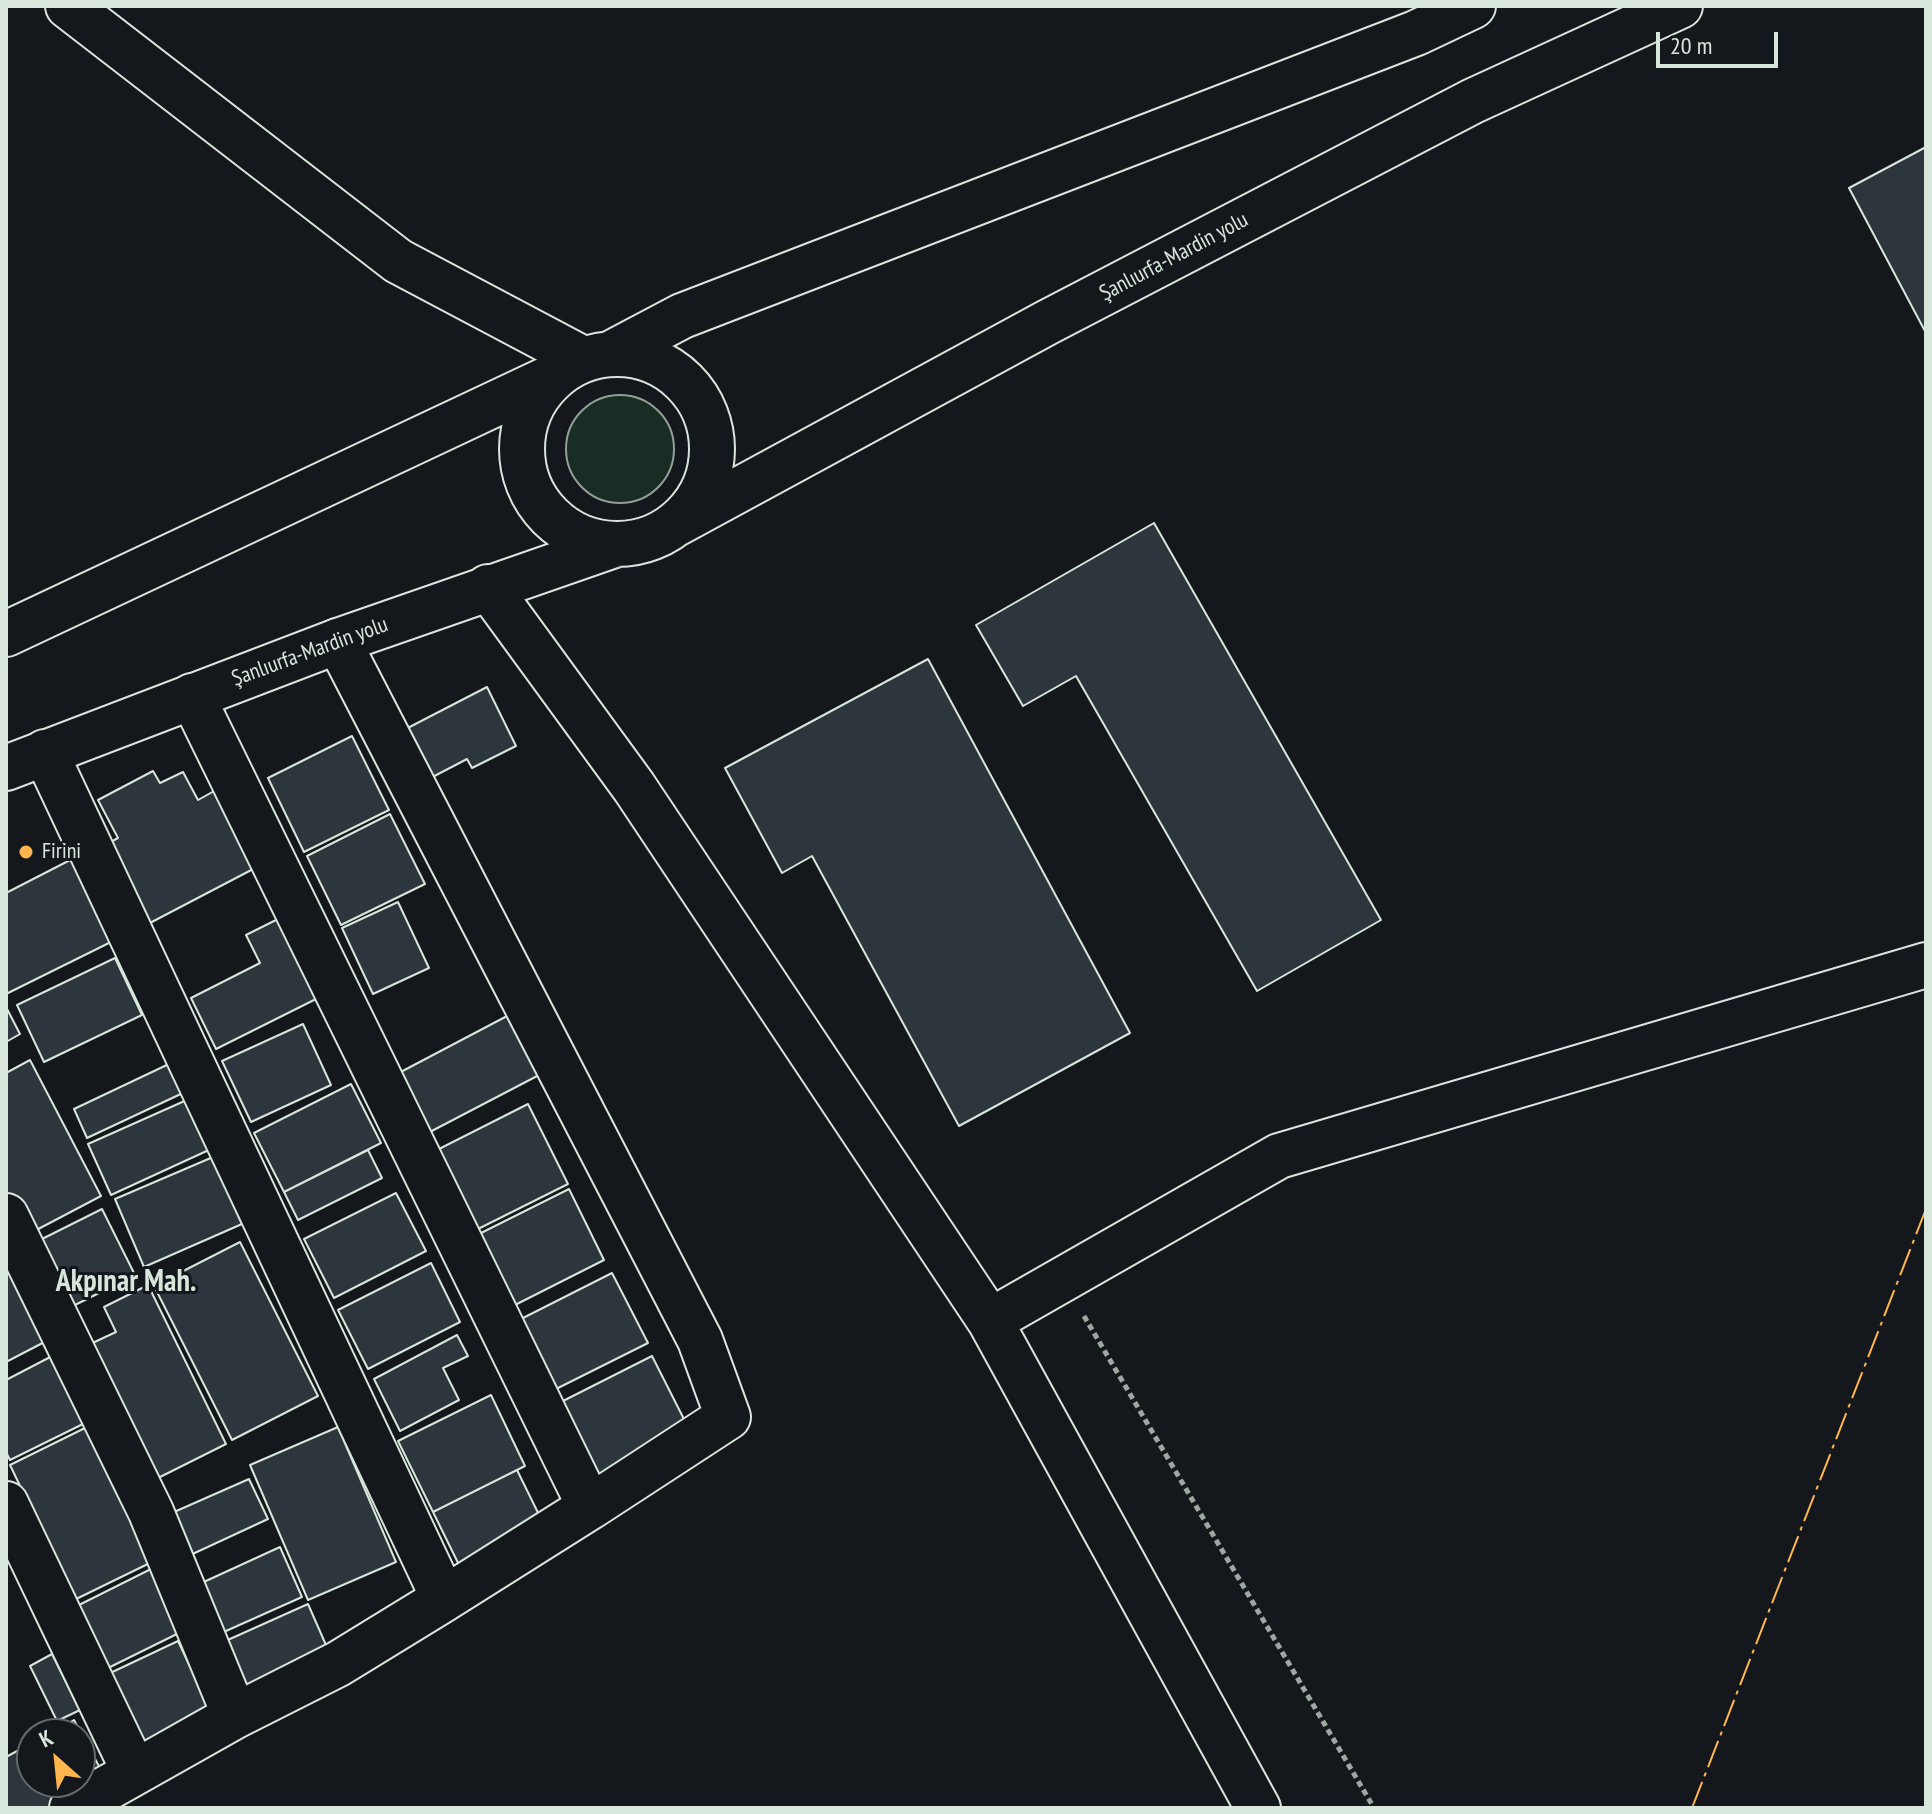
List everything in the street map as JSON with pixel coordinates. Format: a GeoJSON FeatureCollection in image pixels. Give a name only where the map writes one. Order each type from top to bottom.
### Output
{"type":"FeatureCollection","features":[{"type":"Feature","properties":{"kind":"main road"},"geometry":{"type":"LineString","coordinates":[[68,6],[398,261],[583,363]]}},
{"type":"Feature","properties":{"kind":"main road"},"geometry":{"type":"LineString","coordinates":[[6,634],[682,316],[1402,38],[1473,6]]}},
{"type":"Feature","properties":{"kind":"main road","name":"Şanlıurfa-Mardin yolu"},"geometry":{"type":"LineString","coordinates":[[676,524],[1048,322],[1473,101],[1680,6]]}},
{"type":"Feature","properties":{"kind":"main road"},"geometry":{"type":"LineString","coordinates":[[642,356],[670,369],[691,389],[707,415],[713,445],[709,474],[696,502],[676,524],[648,539],[617,544],[584,539],[555,523],[533,498],[522,466],[522,433],[533,402],[583,363],[642,356]]}},
{"type":"Feature","properties":{"kind":"main road","name":"Şanlıurfa-Mardin yolu"},"geometry":{"type":"LineString","coordinates":[[25,760],[338,641],[617,544]]}},
{"type":"Feature","properties":{"kind":"main road"},"geometry":{"type":"LineString","coordinates":[[488,587],[634,787],[990,1321],[1258,1808]]}},
{"type":"Feature","properties":{"kind":"main road"},"geometry":{"type":"LineString","coordinates":[[72,1808],[235,1716],[338,1664],[728,1417],[700,1340],[338,641]]}},
{"type":"Feature","properties":{"kind":"main road"},"geometry":{"type":"LineString","coordinates":[[192,696],[590,1507]]}},
{"type":"Feature","properties":{"kind":"main road"},"geometry":{"type":"LineString","coordinates":[[25,760],[444,1599]]}},
{"type":"Feature","properties":{"kind":"main road"},"geometry":{"type":"LineString","coordinates":[[990,1321],[1279,1156],[1926,965]]}},
{"type":"Feature","properties":{"kind":"main road"},"geometry":{"type":"LineString","coordinates":[[6,1216],[151,1512],[235,1716]]}},
{"type":"Feature","properties":{"kind":"main road"},"geometry":{"type":"LineString","coordinates":[[6,1504],[134,1771]]}},
{"type":"Feature","properties":{"kind":"path"},"geometry":{"type":"LineString","coordinates":[[1062,1280],[1374,1808]]}},
{"type":"Feature","properties":{"kind":"green space"},"geometry":{"type":"Polygon","coordinates":[[[620,395],[641,399],[658,411],[670,428],[674,449],[670,470],[658,487],[641,499],[620,503],[599,499],[582,487],[570,470],[566,449],[570,428],[582,411],[599,399],[620,395]]]}},
{"type":"Feature","properties":{"kind":"building"},"geometry":{"type":"Polygon","coordinates":[[[1926,147],[1926,333],[1849,188],[1926,147]]]}},
{"type":"Feature","properties":{"kind":"building"},"geometry":{"type":"Polygon","coordinates":[[[1154,523],[1381,920],[1257,991],[1076,676],[1023,706],[976,625],[1154,523]]]}},
{"type":"Feature","properties":{"kind":"building"},"geometry":{"type":"Polygon","coordinates":[[[928,659],[1130,1033],[959,1126],[812,856],[782,873],[725,768],[928,659]]]}},
{"type":"Feature","properties":{"kind":"building"},"geometry":{"type":"Polygon","coordinates":[[[487,687],[516,746],[472,768],[467,759],[423,782],[398,733],[487,687]]]}},
{"type":"Feature","properties":{"kind":"building"},"geometry":{"type":"Polygon","coordinates":[[[352,736],[389,810],[304,852],[268,778],[352,736]]]}},
{"type":"Feature","properties":{"kind":"building"},"geometry":{"type":"Polygon","coordinates":[[[153,771],[160,783],[183,772],[198,800],[216,790],[257,867],[148,924],[107,844],[118,838],[98,800],[153,771]]]}},
{"type":"Feature","properties":{"kind":"building"},"geometry":{"type":"Polygon","coordinates":[[[390,814],[425,884],[341,925],[307,856],[390,814]]]}},
{"type":"Feature","properties":{"kind":"building"},"geometry":{"type":"Polygon","coordinates":[[[76,857],[117,939],[6,994],[6,893],[76,857]]]}},
{"type":"Feature","properties":{"kind":"building"},"geometry":{"type":"Polygon","coordinates":[[[398,902],[429,968],[373,994],[342,928],[398,902]]]}},
{"type":"Feature","properties":{"kind":"building"},"geometry":{"type":"Polygon","coordinates":[[[284,916],[324,995],[216,1049],[191,998],[260,963],[246,935],[284,916]]]}},
{"type":"Feature","properties":{"kind":"building"},"geometry":{"type":"Polygon","coordinates":[[[115,958],[142,1015],[44,1062],[17,1005],[115,958]]]}},
{"type":"Feature","properties":{"kind":"building"},"geometry":{"type":"Polygon","coordinates":[[[6,1007],[20,1034],[6,1042],[6,1007]]]}},
{"type":"Feature","properties":{"kind":"building"},"geometry":{"type":"Polygon","coordinates":[[[509,1015],[541,1074],[426,1134],[395,1075],[509,1015]]]}},
{"type":"Feature","properties":{"kind":"building"},"geometry":{"type":"Polygon","coordinates":[[[303,1024],[331,1085],[251,1122],[222,1061],[303,1024]]]}},
{"type":"Feature","properties":{"kind":"building"},"geometry":{"type":"Polygon","coordinates":[[[30,1060],[101,1196],[25,1236],[6,1199],[6,1073],[30,1060]]]}},
{"type":"Feature","properties":{"kind":"building"},"geometry":{"type":"Polygon","coordinates":[[[171,1063],[185,1092],[87,1138],[74,1109],[171,1063]]]}},
{"type":"Feature","properties":{"kind":"building"},"geometry":{"type":"Polygon","coordinates":[[[351,1084],[381,1143],[284,1192],[254,1133],[351,1084]]]}},
{"type":"Feature","properties":{"kind":"building"},"geometry":{"type":"Polygon","coordinates":[[[189,1099],[211,1149],[111,1195],[88,1144],[189,1099]]]}},
{"type":"Feature","properties":{"kind":"building"},"geometry":{"type":"Polygon","coordinates":[[[528,1104],[568,1184],[476,1230],[437,1150],[528,1104]]]}},
{"type":"Feature","properties":{"kind":"building"},"geometry":{"type":"Polygon","coordinates":[[[368,1150],[382,1178],[298,1220],[284,1192],[368,1150]]]}},
{"type":"Feature","properties":{"kind":"building"},"geometry":{"type":"Polygon","coordinates":[[[213,1157],[242,1224],[144,1267],[115,1199],[213,1157]]]}},
{"type":"Feature","properties":{"kind":"building"},"geometry":{"type":"Polygon","coordinates":[[[569,1189],[604,1260],[513,1306],[477,1235],[569,1189]]]}},
{"type":"Feature","properties":{"kind":"building"},"geometry":{"type":"Polygon","coordinates":[[[396,1193],[426,1251],[334,1298],[304,1239],[396,1193]]]}},
{"type":"Feature","properties":{"kind":"building"},"geometry":{"type":"Polygon","coordinates":[[[102,1209],[135,1275],[63,1311],[30,1245],[102,1209]]]}},
{"type":"Feature","properties":{"kind":"building"},"geometry":{"type":"Polygon","coordinates":[[[6,1239],[56,1336],[6,1362],[6,1239]]]}},
{"type":"Feature","properties":{"kind":"building"},"geometry":{"type":"Polygon","coordinates":[[[240,1242],[318,1396],[232,1440],[154,1286],[240,1242]]]}},
{"type":"Feature","properties":{"kind":"building"},"geometry":{"type":"Polygon","coordinates":[[[431,1263],[460,1322],[368,1369],[338,1310],[431,1263]]]}},
{"type":"Feature","properties":{"kind":"building"},"geometry":{"type":"Polygon","coordinates":[[[612,1273],[648,1343],[556,1389],[521,1319],[612,1273]]]}},
{"type":"Feature","properties":{"kind":"building"},"geometry":{"type":"Polygon","coordinates":[[[148,1285],[226,1444],[152,1481],[86,1346],[116,1332],[104,1307],[148,1285]]]}},
{"type":"Feature","properties":{"kind":"building"},"geometry":{"type":"Polygon","coordinates":[[[457,1335],[468,1356],[443,1368],[459,1400],[400,1431],[374,1379],[457,1335]]]}},
{"type":"Feature","properties":{"kind":"building"},"geometry":{"type":"Polygon","coordinates":[[[56,1354],[83,1392],[71,1399],[83,1424],[10,1460],[6,1452],[6,1380],[56,1354]]]}},
{"type":"Feature","properties":{"kind":"building"},"geometry":{"type":"Polygon","coordinates":[[[652,1356],[691,1433],[598,1479],[561,1402],[652,1356]]]}},
{"type":"Feature","properties":{"kind":"building"},"geometry":{"type":"Polygon","coordinates":[[[491,1395],[525,1466],[433,1512],[398,1441],[491,1395]]]}},
{"type":"Feature","properties":{"kind":"building"},"geometry":{"type":"Polygon","coordinates":[[[87,1427],[156,1560],[70,1602],[43,1534],[10,1465],[87,1427]]]}},
{"type":"Feature","properties":{"kind":"building"},"geometry":{"type":"Polygon","coordinates":[[[338,1427],[396,1562],[308,1600],[250,1465],[338,1427]]]}},
{"type":"Feature","properties":{"kind":"building"},"geometry":{"type":"Polygon","coordinates":[[[517,1470],[546,1529],[462,1571],[433,1512],[517,1470]]]}},
{"type":"Feature","properties":{"kind":"building"},"geometry":{"type":"Polygon","coordinates":[[[249,1479],[268,1519],[184,1558],[165,1516],[249,1479]]]}},
{"type":"Feature","properties":{"kind":"building"},"geometry":{"type":"Polygon","coordinates":[[[280,1547],[302,1597],[217,1635],[195,1586],[280,1547]]]}},
{"type":"Feature","properties":{"kind":"building"},"geometry":{"type":"Polygon","coordinates":[[[155,1567],[187,1629],[102,1671],[71,1609],[155,1567]]]}},
{"type":"Feature","properties":{"kind":"building"},"geometry":{"type":"Polygon","coordinates":[[[308,1604],[333,1661],[247,1701],[221,1643],[308,1604]]]}},
{"type":"Feature","properties":{"kind":"building"},"geometry":{"type":"Polygon","coordinates":[[[178,1641],[213,1715],[140,1749],[106,1675],[178,1641]]]}},
{"type":"Feature","properties":{"kind":"building"},"geometry":{"type":"Polygon","coordinates":[[[52,1654],[80,1710],[63,1718],[56,1718],[30,1666],[52,1654]]]}},
{"type":"Feature","properties":{"kind":"building"},"geometry":{"type":"Polygon","coordinates":[[[16,1752],[16,1798],[76,1798],[57,1808],[6,1808],[6,1757],[16,1752]]]}},
{"type":"Feature","properties":{"kind":"building"},"geometry":{"type":"Polygon","coordinates":[[[96,1761],[107,1781],[96,1787],[96,1761]]]}},
{"type":"Feature","properties":{"kind":"power"},"geometry":{"type":"LineString","coordinates":[[1692,1808],[1926,1209]]}},
{"type":"Feature","properties":{"kind":"place","name":"Firini"},"geometry":{"type":"Point","coordinates":[26,852]}},
{"type":"Feature","properties":{"kind":"district","name":"Akpınar Mah."},"geometry":{"type":"Point","coordinates":[126,1282]}}]}
